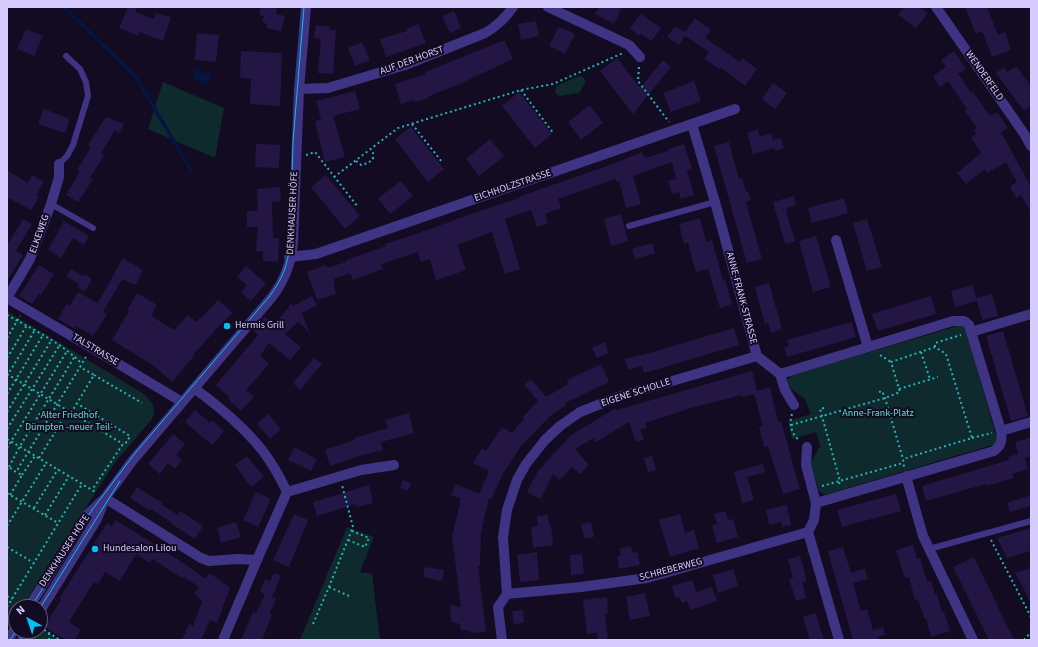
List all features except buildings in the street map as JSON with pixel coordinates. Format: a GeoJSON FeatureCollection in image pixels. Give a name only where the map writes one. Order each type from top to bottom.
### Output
{"type":"FeatureCollection","features":[{"type":"Feature","properties":{"kind":"street","name":"DENKHAUSER HÖFE"},"geometry":{"type":"LineString","coordinates":[[34,599],[86,516],[105,498],[133,460],[272,297],[281,285],[288,271],[299,89],[306,7]]}},
{"type":"Feature","properties":{"kind":"street","name":"AUF DER HORST"},"geometry":{"type":"LineString","coordinates":[[299,89],[328,88],[405,65],[485,34],[497,26],[513,7]]}},
{"type":"Feature","properties":{"kind":"street"},"geometry":{"type":"LineString","coordinates":[[548,7],[628,45],[640,57]]}},
{"type":"Feature","properties":{"kind":"street","name":"WENDERFELD"},"geometry":{"type":"LineString","coordinates":[[936,7],[1031,146]]}},
{"type":"Feature","properties":{"kind":"street","name":"EICHHOLZSTRASSE"},"geometry":{"type":"LineString","coordinates":[[290,257],[316,254],[736,109]]}},
{"type":"Feature","properties":{"kind":"street","name":"ANNE-FRANK-STRASSE"},"geometry":{"type":"LineString","coordinates":[[692,124],[757,356],[780,374]]}},
{"type":"Feature","properties":{"kind":"street","name":"ELKEWEG"},"geometry":{"type":"LineString","coordinates":[[7,298],[30,259],[51,204],[58,177],[59,164]]}},
{"type":"Feature","properties":{"kind":"street"},"geometry":{"type":"LineString","coordinates":[[836,240],[868,347]]}},
{"type":"Feature","properties":{"kind":"street","name":"TALSTRASSE"},"geometry":{"type":"LineString","coordinates":[[7,298],[182,402]]}},
{"type":"Feature","properties":{"kind":"street"},"geometry":{"type":"LineString","coordinates":[[972,332],[1031,314]]}},
{"type":"Feature","properties":{"kind":"street"},"geometry":{"type":"LineString","coordinates":[[794,405],[785,390],[780,374],[953,321],[964,321],[970,325],[1001,431],[1002,440],[999,447],[994,451],[816,503]]}},
{"type":"Feature","properties":{"kind":"street","name":"EIGENE SCHOLLE"},"geometry":{"type":"LineString","coordinates":[[507,594],[503,537],[507,507],[519,476],[526,464],[545,440],[560,426],[580,412],[618,397],[757,356]]}},
{"type":"Feature","properties":{"kind":"street"},"geometry":{"type":"LineString","coordinates":[[194,388],[245,431],[262,450],[288,492]]}},
{"type":"Feature","properties":{"kind":"street"},"geometry":{"type":"LineString","coordinates":[[1001,431],[1031,422]]}},
{"type":"Feature","properties":{"kind":"street"},"geometry":{"type":"LineString","coordinates":[[807,447],[806,465],[816,503],[814,520],[808,532],[839,640]]}},
{"type":"Feature","properties":{"kind":"street"},"geometry":{"type":"LineString","coordinates":[[223,640],[256,560],[288,492],[361,470],[394,465]]}},
{"type":"Feature","properties":{"kind":"street"},"geometry":{"type":"LineString","coordinates":[[906,476],[923,536],[973,640]]}},
{"type":"Feature","properties":{"kind":"street","name":"DENKHAUSER HÖFE"},"geometry":{"type":"LineString","coordinates":[[47,599],[97,519],[105,498]]}},
{"type":"Feature","properties":{"kind":"street"},"geometry":{"type":"LineString","coordinates":[[105,498],[201,558],[209,561],[238,559],[256,560]]}},
{"type":"Feature","properties":{"kind":"street","name":"SCHREBERWEG"},"geometry":{"type":"LineString","coordinates":[[507,594],[581,587],[647,578],[808,532]]}},
{"type":"Feature","properties":{"kind":"street"},"geometry":{"type":"LineString","coordinates":[[502,640],[498,607],[507,594]]}},
{"type":"Feature","properties":{"kind":"lane"},"geometry":{"type":"LineString","coordinates":[[59,164],[67,156],[73,145],[88,96],[86,82],[80,69],[66,56]]}},
{"type":"Feature","properties":{"kind":"lane"},"geometry":{"type":"LineString","coordinates":[[629,226],[715,202]]}},
{"type":"Feature","properties":{"kind":"lane"},"geometry":{"type":"LineString","coordinates":[[51,204],[93,228]]}},
{"type":"Feature","properties":{"kind":"lane"},"geometry":{"type":"LineString","coordinates":[[929,549],[1031,521]]}},
{"type":"Feature","properties":{"kind":"path"},"geometry":{"type":"LineString","coordinates":[[334,177],[398,128],[521,90],[553,84],[622,54],[628,45]]}},
{"type":"Feature","properties":{"kind":"path"},"geometry":{"type":"LineString","coordinates":[[640,57],[638,81],[674,130]]}},
{"type":"Feature","properties":{"kind":"path"},"geometry":{"type":"LineString","coordinates":[[521,90],[554,134]]}},
{"type":"Feature","properties":{"kind":"path"},"geometry":{"type":"LineString","coordinates":[[412,124],[442,162]]}},
{"type":"Feature","properties":{"kind":"path"},"geometry":{"type":"LineString","coordinates":[[356,160],[361,165],[373,160],[374,153],[371,149]]}},
{"type":"Feature","properties":{"kind":"path"},"geometry":{"type":"LineString","coordinates":[[295,160],[315,152],[358,207]]}},
{"type":"Feature","properties":{"kind":"path"},"geometry":{"type":"LineString","coordinates":[[7,338],[24,309]]}},
{"type":"Feature","properties":{"kind":"path"},"geometry":{"type":"LineString","coordinates":[[7,315],[27,325],[75,356],[82,364]]}},
{"type":"Feature","properties":{"kind":"path"},"geometry":{"type":"LineString","coordinates":[[7,358],[27,325]]}},
{"type":"Feature","properties":{"kind":"path"},"geometry":{"type":"LineString","coordinates":[[35,330],[7,375],[16,379],[122,444]]}},
{"type":"Feature","properties":{"kind":"path"},"geometry":{"type":"LineString","coordinates":[[791,425],[885,398],[900,392],[891,362],[935,347],[935,343],[972,332]]}},
{"type":"Feature","properties":{"kind":"path"},"geometry":{"type":"LineString","coordinates":[[7,394],[43,336]]}},
{"type":"Feature","properties":{"kind":"path"},"geometry":{"type":"LineString","coordinates":[[7,412],[51,341]]}},
{"type":"Feature","properties":{"kind":"path"},"geometry":{"type":"LineString","coordinates":[[7,430],[59,346]]}},
{"type":"Feature","properties":{"kind":"path"},"geometry":{"type":"LineString","coordinates":[[935,347],[946,354],[972,438]]}},
{"type":"Feature","properties":{"kind":"path"},"geometry":{"type":"LineString","coordinates":[[16,472],[92,348]]}},
{"type":"Feature","properties":{"kind":"path"},"geometry":{"type":"LineString","coordinates":[[7,448],[67,351]]}},
{"type":"Feature","properties":{"kind":"path"},"geometry":{"type":"LineString","coordinates":[[921,352],[930,379]]}},
{"type":"Feature","properties":{"kind":"path"},"geometry":{"type":"LineString","coordinates":[[22,476],[8,468],[75,356]]}},
{"type":"Feature","properties":{"kind":"path"},"geometry":{"type":"LineString","coordinates":[[80,367],[142,403]]}},
{"type":"Feature","properties":{"kind":"path"},"geometry":{"type":"LineString","coordinates":[[40,458],[94,375]]}},
{"type":"Feature","properties":{"kind":"path"},"geometry":{"type":"LineString","coordinates":[[899,389],[938,377]]}},
{"type":"Feature","properties":{"kind":"path"},"geometry":{"type":"LineString","coordinates":[[879,392],[882,391],[885,398],[903,459],[906,476]]}},
{"type":"Feature","properties":{"kind":"path"},"geometry":{"type":"LineString","coordinates":[[76,403],[126,432],[130,436],[127,442],[122,444],[92,490]]}},
{"type":"Feature","properties":{"kind":"path"},"geometry":{"type":"LineString","coordinates":[[794,405],[790,421],[791,425],[795,437],[807,447]]}},
{"type":"Feature","properties":{"kind":"path"},"geometry":{"type":"LineString","coordinates":[[824,408],[820,409],[840,480],[838,486],[840,496]]}},
{"type":"Feature","properties":{"kind":"path"},"geometry":{"type":"LineString","coordinates":[[903,459],[972,438],[1001,431]]}},
{"type":"Feature","properties":{"kind":"path"},"geometry":{"type":"LineString","coordinates":[[7,439],[105,498]]}},
{"type":"Feature","properties":{"kind":"path"},"geometry":{"type":"LineString","coordinates":[[10,495],[35,456]]}},
{"type":"Feature","properties":{"kind":"path"},"geometry":{"type":"LineString","coordinates":[[7,526],[47,462]]}},
{"type":"Feature","properties":{"kind":"path"},"geometry":{"type":"LineString","coordinates":[[813,488],[903,463]]}},
{"type":"Feature","properties":{"kind":"path"},"geometry":{"type":"LineString","coordinates":[[34,508],[58,469]]}},
{"type":"Feature","properties":{"kind":"path"},"geometry":{"type":"LineString","coordinates":[[45,515],[69,476]]}},
{"type":"Feature","properties":{"kind":"path"},"geometry":{"type":"LineString","coordinates":[[313,624],[353,528],[340,476]]}},
{"type":"Feature","properties":{"kind":"path"},"geometry":{"type":"LineString","coordinates":[[13,599],[82,484]]}},
{"type":"Feature","properties":{"kind":"path"},"geometry":{"type":"LineString","coordinates":[[7,493],[58,523]]}},
{"type":"Feature","properties":{"kind":"path"},"geometry":{"type":"LineString","coordinates":[[348,540],[365,547],[369,538],[352,531]]}},
{"type":"Feature","properties":{"kind":"path"},"geometry":{"type":"LineString","coordinates":[[988,533],[1031,617]]}},
{"type":"Feature","properties":{"kind":"path"},"geometry":{"type":"LineString","coordinates":[[7,547],[34,563]]}},
{"type":"Feature","properties":{"kind":"path"},"geometry":{"type":"LineString","coordinates":[[329,587],[349,596]]}},
{"type":"Feature","properties":{"kind":"path"},"geometry":{"type":"LineString","coordinates":[[1024,640],[1031,632]]}},
{"type":"Feature","properties":{"kind":"path"},"geometry":{"type":"LineString","coordinates":[[49,633],[49,640]]}},
{"type":"Feature","properties":{"kind":"path"},"geometry":{"type":"LineString","coordinates":[[49,633],[60,640]]}},
{"type":"Feature","properties":{"kind":"green space"},"geometry":{"type":"Polygon","coordinates":[[[579,76],[583,77],[586,82],[579,93],[559,96],[555,92],[556,86],[579,76]]]}},
{"type":"Feature","properties":{"kind":"green space"},"geometry":{"type":"Polygon","coordinates":[[[163,82],[224,108],[215,158],[148,129],[163,82]]]}},
{"type":"Feature","properties":{"kind":"green space","name":"Alter Friedhof Dümpten -neuer Teil-"},"geometry":{"type":"Polygon","coordinates":[[[7,311],[144,394],[153,405],[154,412],[152,419],[114,464],[27,599],[8,599],[7,630],[7,311]]]}},
{"type":"Feature","properties":{"kind":"green space","name":"Anne-Frank-Platz"},"geometry":{"type":"Polygon","coordinates":[[[961,325],[965,328],[997,439],[996,444],[824,495],[819,491],[810,464],[820,446],[816,432],[792,439],[788,421],[811,414],[805,399],[791,389],[787,380],[792,375],[961,325]]]}},
{"type":"Feature","properties":{"kind":"green space"},"geometry":{"type":"Polygon","coordinates":[[[347,527],[374,537],[360,572],[372,574],[380,639],[300,640],[347,527]]]}},
{"type":"Feature","properties":{"kind":"green space"},"geometry":{"type":"Polygon","coordinates":[[[48,632],[60,640],[23,640],[48,639],[48,632]]]}},
{"type":"Feature","properties":{"kind":"water"},"geometry":{"type":"Polygon","coordinates":[[[196,69],[212,76],[207,85],[193,78],[196,69]]]}},
{"type":"Feature","properties":{"kind":"waterway"},"geometry":{"type":"LineString","coordinates":[[64,7],[136,77],[192,172]]}},
{"type":"Feature","properties":{"kind":"tram line"},"geometry":{"type":"LineString","coordinates":[[36,599],[92,510],[136,452],[269,297],[278,284],[288,258],[290,242],[293,142],[304,7]]}},
{"type":"Feature","properties":{"kind":"tram line"},"geometry":{"type":"LineString","coordinates":[[46,599],[120,481]]}},
{"type":"Feature","properties":{"kind":"place","name":"Hermis Grill"},"geometry":{"type":"Point","coordinates":[227,326]}},
{"type":"Feature","properties":{"kind":"place","name":"Hundesalon Lilou"},"geometry":{"type":"Point","coordinates":[95,549]}}]}
